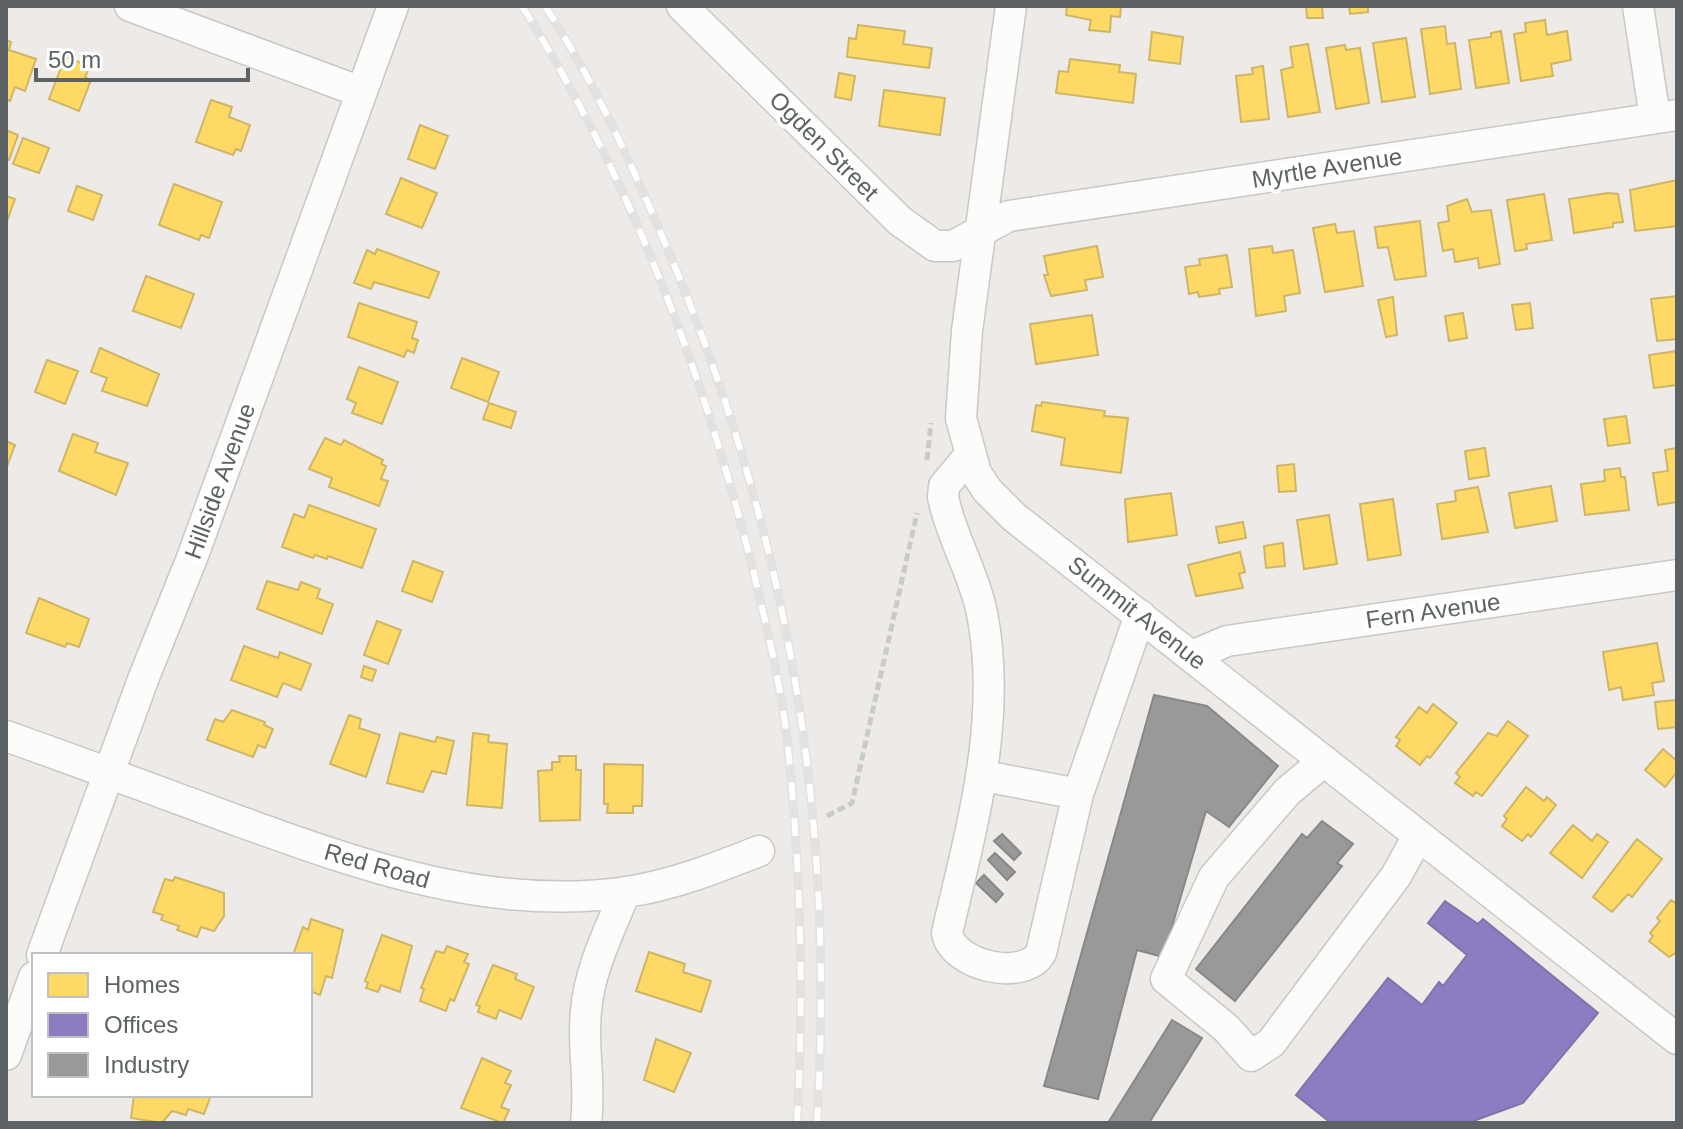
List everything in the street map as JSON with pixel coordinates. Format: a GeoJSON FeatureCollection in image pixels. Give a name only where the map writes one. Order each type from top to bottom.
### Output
{"type":"FeatureCollection","features":[{"type":"Feature","properties":{"kind":"street"},"geometry":{"type":"LineString","coordinates":[[130,6],[361,92]]}},
{"type":"Feature","properties":{"kind":"street","name":"Hillside Avenue"},"geometry":{"type":"LineString","coordinates":[[43,953],[108,773],[192,558],[393,6]]}},
{"type":"Feature","properties":{"kind":"street","name":"Ogden Street"},"geometry":{"type":"LineString","coordinates":[[682,6],[900,221],[935,246],[953,246],[981,234]]}},
{"type":"Feature","properties":{"kind":"street","name":"Summit Avenue"},"geometry":{"type":"LineString","coordinates":[[1011,6],[967,331],[961,418],[976,473],[999,505],[1677,1039]]}},
{"type":"Feature","properties":{"kind":"street"},"geometry":{"type":"LineString","coordinates":[[1638,6],[1666,116]]}},
{"type":"Feature","properties":{"kind":"street","name":"Myrtle Avenue"},"geometry":{"type":"LineString","coordinates":[[981,234],[1009,216],[1666,116]]}},
{"type":"Feature","properties":{"kind":"street"},"geometry":{"type":"LineString","coordinates":[[969,456],[944,486],[943,497],[984,628],[987,671],[984,776],[947,933],[948,940],[967,959],[1019,968],[1036,961],[1078,794],[1140,615]]}},
{"type":"Feature","properties":{"kind":"street","name":"Fern Avenue"},"geometry":{"type":"LineString","coordinates":[[1192,656],[1227,641],[1677,575]]}},
{"type":"Feature","properties":{"kind":"street","name":"Red Road"},"geometry":{"type":"LineString","coordinates":[[6,736],[362,866],[437,884],[514,895],[572,897],[625,892],[706,873],[759,851]]}},
{"type":"Feature","properties":{"kind":"street"},"geometry":{"type":"LineString","coordinates":[[1324,761],[1287,792],[1214,877],[1166,979],[1226,1028],[1251,1056],[1271,1043],[1396,876],[1418,836]]}},
{"type":"Feature","properties":{"kind":"street"},"geometry":{"type":"LineString","coordinates":[[984,776],[1078,794]]}},
{"type":"Feature","properties":{"kind":"street"},"geometry":{"type":"LineString","coordinates":[[586,1123],[589,1100],[586,1008],[595,970],[625,892]]}},
{"type":"Feature","properties":{"kind":"street"},"geometry":{"type":"LineString","coordinates":[[6,1055],[32,983]]}},
{"type":"Feature","properties":{"kind":"path"},"geometry":{"type":"LineString","coordinates":[[926,471],[932,414]]}},
{"type":"Feature","properties":{"kind":"path"},"geometry":{"type":"LineString","coordinates":[[827,816],[852,803],[919,501]]}},
{"type":"Feature","properties":{"kind":"building: Homes"},"geometry":{"type":"Polygon","coordinates":[[[1067,6],[1121,6],[1120,17],[1111,16],[1110,32],[1089,30],[1091,20],[1066,15],[1067,6]]]}},
{"type":"Feature","properties":{"kind":"building: Homes"},"geometry":{"type":"Polygon","coordinates":[[[1306,6],[1322,6],[1323,18],[1307,18],[1306,6]]]}},
{"type":"Feature","properties":{"kind":"building: Homes"},"geometry":{"type":"Polygon","coordinates":[[[1349,6],[1368,6],[1368,12],[1350,14],[1349,6]]]}},
{"type":"Feature","properties":{"kind":"building: Homes"},"geometry":{"type":"Polygon","coordinates":[[[1545,20],[1547,35],[1567,31],[1571,60],[1551,64],[1553,76],[1521,81],[1514,34],[1526,32],[1525,23],[1545,20]]]}},
{"type":"Feature","properties":{"kind":"building: Homes"},"geometry":{"type":"Polygon","coordinates":[[[858,25],[905,31],[903,44],[932,48],[929,68],[847,57],[849,38],[856,39],[858,25]]]}},
{"type":"Feature","properties":{"kind":"building: Homes"},"geometry":{"type":"Polygon","coordinates":[[[1445,26],[1447,44],[1455,43],[1461,89],[1430,94],[1421,29],[1445,26]]]}},
{"type":"Feature","properties":{"kind":"building: Homes"},"geometry":{"type":"Polygon","coordinates":[[[1501,31],[1509,83],[1476,88],[1469,40],[1491,37],[1491,33],[1501,31]]]}},
{"type":"Feature","properties":{"kind":"building: Homes"},"geometry":{"type":"Polygon","coordinates":[[[1152,32],[1183,37],[1180,64],[1149,60],[1152,32]]]}},
{"type":"Feature","properties":{"kind":"building: Homes"},"geometry":{"type":"Polygon","coordinates":[[[1406,38],[1415,97],[1382,102],[1373,43],[1406,38]]]}},
{"type":"Feature","properties":{"kind":"building: Homes"},"geometry":{"type":"Polygon","coordinates":[[[6,40],[11,42],[9,50],[36,59],[25,91],[15,87],[10,101],[6,99],[6,40]]]}},
{"type":"Feature","properties":{"kind":"building: Homes"},"geometry":{"type":"Polygon","coordinates":[[[1308,44],[1320,112],[1288,117],[1281,70],[1293,67],[1290,47],[1308,44]]]}},
{"type":"Feature","properties":{"kind":"building: Homes"},"geometry":{"type":"Polygon","coordinates":[[[1345,45],[1346,50],[1360,48],[1369,103],[1336,109],[1326,48],[1345,45]]]}},
{"type":"Feature","properties":{"kind":"building: Homes"},"geometry":{"type":"Polygon","coordinates":[[[65,57],[90,66],[85,77],[91,80],[79,111],[49,99],[65,57]]]}},
{"type":"Feature","properties":{"kind":"building: Homes"},"geometry":{"type":"Polygon","coordinates":[[[1070,59],[1120,65],[1119,72],[1136,74],[1133,103],[1056,93],[1059,71],[1068,72],[1070,59]]]}},
{"type":"Feature","properties":{"kind":"building: Homes"},"geometry":{"type":"Polygon","coordinates":[[[1263,66],[1269,119],[1241,122],[1236,76],[1253,74],[1252,68],[1263,66]]]}},
{"type":"Feature","properties":{"kind":"building: Homes"},"geometry":{"type":"Polygon","coordinates":[[[839,73],[855,76],[851,100],[835,97],[839,73]]]}},
{"type":"Feature","properties":{"kind":"building: Homes"},"geometry":{"type":"Polygon","coordinates":[[[884,90],[945,98],[940,135],[879,126],[884,90]]]}},
{"type":"Feature","properties":{"kind":"building: Homes"},"geometry":{"type":"Polygon","coordinates":[[[211,100],[232,107],[229,117],[250,125],[241,151],[236,149],[233,155],[196,142],[211,100]]]}},
{"type":"Feature","properties":{"kind":"building: Homes"},"geometry":{"type":"Polygon","coordinates":[[[420,125],[448,136],[435,169],[408,159],[420,125]]]}},
{"type":"Feature","properties":{"kind":"building: Homes"},"geometry":{"type":"Polygon","coordinates":[[[6,130],[18,135],[9,160],[6,159],[6,130]]]}},
{"type":"Feature","properties":{"kind":"building: Homes"},"geometry":{"type":"Polygon","coordinates":[[[23,138],[49,148],[39,173],[13,164],[23,138]]]}},
{"type":"Feature","properties":{"kind":"building: Homes"},"geometry":{"type":"Polygon","coordinates":[[[401,178],[437,193],[422,228],[386,214],[401,178]]]}},
{"type":"Feature","properties":{"kind":"building: Homes"},"geometry":{"type":"Polygon","coordinates":[[[1677,180],[1677,226],[1635,231],[1630,190],[1677,180]]]}},
{"type":"Feature","properties":{"kind":"building: Homes"},"geometry":{"type":"Polygon","coordinates":[[[174,184],[222,202],[209,238],[201,235],[199,240],[159,225],[174,184]]]}},
{"type":"Feature","properties":{"kind":"building: Homes"},"geometry":{"type":"Polygon","coordinates":[[[77,186],[102,195],[93,220],[68,211],[77,186]]]}},
{"type":"Feature","properties":{"kind":"building: Homes"},"geometry":{"type":"Polygon","coordinates":[[[1544,194],[1552,240],[1526,244],[1527,249],[1515,251],[1507,200],[1544,194]]]}},
{"type":"Feature","properties":{"kind":"building: Homes"},"geometry":{"type":"Polygon","coordinates":[[[1618,194],[1623,222],[1613,223],[1613,227],[1574,233],[1569,199],[1618,194]]]}},
{"type":"Feature","properties":{"kind":"building: Homes"},"geometry":{"type":"Polygon","coordinates":[[[6,196],[15,199],[6,224],[6,196]]]}},
{"type":"Feature","properties":{"kind":"building: Homes"},"geometry":{"type":"Polygon","coordinates":[[[1467,199],[1472,212],[1491,210],[1500,264],[1479,268],[1478,258],[1455,262],[1453,249],[1443,251],[1438,223],[1449,221],[1447,206],[1467,199]]]}},
{"type":"Feature","properties":{"kind":"building: Homes"},"geometry":{"type":"Polygon","coordinates":[[[1420,221],[1426,276],[1395,280],[1388,247],[1378,248],[1375,227],[1420,221]]]}},
{"type":"Feature","properties":{"kind":"building: Homes"},"geometry":{"type":"Polygon","coordinates":[[[1335,224],[1337,233],[1354,231],[1363,286],[1325,292],[1313,228],[1335,224]]]}},
{"type":"Feature","properties":{"kind":"building: Homes"},"geometry":{"type":"Polygon","coordinates":[[[1097,246],[1103,277],[1085,280],[1087,290],[1051,296],[1044,275],[1048,275],[1044,256],[1097,246]]]}},
{"type":"Feature","properties":{"kind":"building: Homes"},"geometry":{"type":"Polygon","coordinates":[[[1272,246],[1273,253],[1293,250],[1300,293],[1284,296],[1286,311],[1256,316],[1249,249],[1272,246]]]}},
{"type":"Feature","properties":{"kind":"building: Homes"},"geometry":{"type":"Polygon","coordinates":[[[377,249],[439,272],[429,298],[374,282],[371,289],[354,283],[367,250],[375,254],[377,249]]]}},
{"type":"Feature","properties":{"kind":"building: Homes"},"geometry":{"type":"Polygon","coordinates":[[[1227,255],[1232,287],[1219,289],[1220,294],[1199,297],[1198,292],[1189,294],[1185,267],[1200,265],[1199,259],[1227,255]]]}},
{"type":"Feature","properties":{"kind":"building: Homes"},"geometry":{"type":"Polygon","coordinates":[[[146,276],[194,294],[181,328],[133,311],[146,276]]]}},
{"type":"Feature","properties":{"kind":"building: Homes"},"geometry":{"type":"Polygon","coordinates":[[[1677,296],[1677,339],[1657,341],[1651,299],[1677,296]]]}},
{"type":"Feature","properties":{"kind":"building: Homes"},"geometry":{"type":"Polygon","coordinates":[[[1393,297],[1397,335],[1386,337],[1378,300],[1393,297]]]}},
{"type":"Feature","properties":{"kind":"building: Homes"},"geometry":{"type":"Polygon","coordinates":[[[359,303],[417,322],[412,338],[418,340],[414,353],[407,350],[404,357],[348,337],[359,303]]]}},
{"type":"Feature","properties":{"kind":"building: Homes"},"geometry":{"type":"Polygon","coordinates":[[[1530,303],[1533,328],[1516,330],[1512,305],[1530,303]]]}},
{"type":"Feature","properties":{"kind":"building: Homes"},"geometry":{"type":"Polygon","coordinates":[[[1463,313],[1467,338],[1449,341],[1445,316],[1463,313]]]}},
{"type":"Feature","properties":{"kind":"building: Homes"},"geometry":{"type":"Polygon","coordinates":[[[1092,315],[1098,355],[1036,364],[1030,324],[1092,315]]]}},
{"type":"Feature","properties":{"kind":"building: Homes"},"geometry":{"type":"Polygon","coordinates":[[[100,348],[159,374],[147,406],[102,391],[107,378],[91,372],[100,348]]]}},
{"type":"Feature","properties":{"kind":"building: Homes"},"geometry":{"type":"Polygon","coordinates":[[[1677,351],[1677,385],[1654,388],[1649,355],[1677,351]]]}},
{"type":"Feature","properties":{"kind":"building: Homes"},"geometry":{"type":"Polygon","coordinates":[[[462,358],[499,372],[488,402],[451,388],[462,358]]]}},
{"type":"Feature","properties":{"kind":"building: Homes"},"geometry":{"type":"Polygon","coordinates":[[[47,360],[78,371],[65,404],[35,392],[47,360]]]}},
{"type":"Feature","properties":{"kind":"building: Homes"},"geometry":{"type":"Polygon","coordinates":[[[359,367],[398,382],[382,424],[352,413],[356,403],[347,399],[359,367]]]}},
{"type":"Feature","properties":{"kind":"building: Homes"},"geometry":{"type":"Polygon","coordinates":[[[1042,402],[1105,411],[1104,416],[1128,418],[1121,473],[1061,465],[1065,438],[1032,431],[1036,405],[1041,406],[1042,402]]]}},
{"type":"Feature","properties":{"kind":"building: Homes"},"geometry":{"type":"Polygon","coordinates":[[[489,403],[516,412],[511,428],[483,419],[489,403]]]}},
{"type":"Feature","properties":{"kind":"building: Homes"},"geometry":{"type":"Polygon","coordinates":[[[1626,416],[1630,443],[1608,446],[1604,419],[1626,416]]]}},
{"type":"Feature","properties":{"kind":"building: Homes"},"geometry":{"type":"Polygon","coordinates":[[[73,434],[98,443],[95,452],[128,463],[116,495],[59,471],[73,434]]]}},
{"type":"Feature","properties":{"kind":"building: Homes"},"geometry":{"type":"Polygon","coordinates":[[[325,438],[341,445],[344,440],[383,460],[381,464],[386,466],[381,479],[388,481],[379,506],[329,487],[332,478],[309,469],[325,438]]]}},
{"type":"Feature","properties":{"kind":"building: Homes"},"geometry":{"type":"Polygon","coordinates":[[[6,441],[15,445],[6,469],[6,441]]]}},
{"type":"Feature","properties":{"kind":"building: Homes"},"geometry":{"type":"Polygon","coordinates":[[[1485,448],[1489,476],[1469,479],[1465,451],[1485,448]]]}},
{"type":"Feature","properties":{"kind":"building: Homes"},"geometry":{"type":"Polygon","coordinates":[[[1677,448],[1677,502],[1658,505],[1653,473],[1668,471],[1665,450],[1677,448]]]}},
{"type":"Feature","properties":{"kind":"building: Homes"},"geometry":{"type":"Polygon","coordinates":[[[1294,464],[1296,491],[1279,492],[1277,466],[1294,464]]]}},
{"type":"Feature","properties":{"kind":"building: Homes"},"geometry":{"type":"Polygon","coordinates":[[[1620,468],[1621,477],[1625,477],[1629,510],[1585,515],[1581,484],[1605,481],[1604,470],[1620,468]]]}},
{"type":"Feature","properties":{"kind":"building: Homes"},"geometry":{"type":"Polygon","coordinates":[[[1551,486],[1557,521],[1515,528],[1509,493],[1551,486]]]}},
{"type":"Feature","properties":{"kind":"building: Homes"},"geometry":{"type":"Polygon","coordinates":[[[1478,487],[1488,532],[1442,539],[1437,504],[1456,501],[1455,491],[1478,487]]]}},
{"type":"Feature","properties":{"kind":"building: Homes"},"geometry":{"type":"Polygon","coordinates":[[[1171,493],[1177,535],[1128,542],[1125,499],[1171,493]]]}},
{"type":"Feature","properties":{"kind":"building: Homes"},"geometry":{"type":"Polygon","coordinates":[[[1393,499],[1401,555],[1368,560],[1360,504],[1393,499]]]}},
{"type":"Feature","properties":{"kind":"building: Homes"},"geometry":{"type":"Polygon","coordinates":[[[309,505],[376,529],[362,568],[328,556],[327,559],[315,555],[313,558],[282,547],[294,514],[304,518],[309,505]]]}},
{"type":"Feature","properties":{"kind":"building: Homes"},"geometry":{"type":"Polygon","coordinates":[[[1329,515],[1337,564],[1304,569],[1297,520],[1329,515]]]}},
{"type":"Feature","properties":{"kind":"building: Homes"},"geometry":{"type":"Polygon","coordinates":[[[1243,522],[1246,538],[1219,543],[1216,527],[1243,522]]]}},
{"type":"Feature","properties":{"kind":"building: Homes"},"geometry":{"type":"Polygon","coordinates":[[[1283,543],[1285,566],[1266,568],[1264,546],[1283,543]]]}},
{"type":"Feature","properties":{"kind":"building: Homes"},"geometry":{"type":"Polygon","coordinates":[[[1240,552],[1245,572],[1239,574],[1243,588],[1196,596],[1188,565],[1240,552]]]}},
{"type":"Feature","properties":{"kind":"building: Homes"},"geometry":{"type":"Polygon","coordinates":[[[413,561],[443,572],[432,602],[402,591],[413,561]]]}},
{"type":"Feature","properties":{"kind":"building: Homes"},"geometry":{"type":"Polygon","coordinates":[[[267,581],[298,590],[301,582],[320,589],[317,598],[333,604],[322,634],[257,609],[267,581]]]}},
{"type":"Feature","properties":{"kind":"building: Homes"},"geometry":{"type":"Polygon","coordinates":[[[39,598],[89,619],[79,647],[67,643],[65,647],[26,633],[39,598]]]}},
{"type":"Feature","properties":{"kind":"building: Homes"},"geometry":{"type":"Polygon","coordinates":[[[377,621],[401,630],[388,664],[364,655],[377,621]]]}},
{"type":"Feature","properties":{"kind":"building: Homes"},"geometry":{"type":"Polygon","coordinates":[[[1657,643],[1664,681],[1652,683],[1654,695],[1623,700],[1621,687],[1609,690],[1603,652],[1657,643]]]}},
{"type":"Feature","properties":{"kind":"building: Homes"},"geometry":{"type":"Polygon","coordinates":[[[244,646],[278,658],[280,652],[311,664],[301,690],[283,683],[277,697],[231,680],[244,646]]]}},
{"type":"Feature","properties":{"kind":"building: Homes"},"geometry":{"type":"Polygon","coordinates":[[[364,666],[376,670],[372,681],[361,677],[364,666]]]}},
{"type":"Feature","properties":{"kind":"building: Homes"},"geometry":{"type":"Polygon","coordinates":[[[1676,700],[1677,727],[1658,729],[1655,702],[1676,700]]]}},
{"type":"Feature","properties":{"kind":"building: Homes"},"geometry":{"type":"Polygon","coordinates":[[[1433,704],[1457,723],[1430,758],[1427,756],[1420,765],[1396,746],[1400,740],[1396,737],[1419,707],[1427,713],[1433,704]]]}},
{"type":"Feature","properties":{"kind":"building: Homes"},"geometry":{"type":"Polygon","coordinates":[[[232,710],[265,722],[264,725],[273,729],[265,748],[258,745],[253,757],[207,740],[215,719],[223,722],[232,710]]]}},
{"type":"Feature","properties":{"kind":"building: Homes"},"geometry":{"type":"Polygon","coordinates":[[[349,715],[361,719],[359,728],[380,735],[366,777],[330,764],[349,715]]]}},
{"type":"Feature","properties":{"kind":"building: Homes"},"geometry":{"type":"Polygon","coordinates":[[[1508,721],[1528,736],[1482,796],[1476,792],[1473,796],[1455,783],[1460,777],[1456,773],[1488,733],[1497,736],[1508,721]]]}},
{"type":"Feature","properties":{"kind":"building: Homes"},"geometry":{"type":"Polygon","coordinates":[[[400,733],[435,742],[437,737],[454,741],[446,774],[432,771],[423,792],[387,783],[400,733]]]}},
{"type":"Feature","properties":{"kind":"building: Homes"},"geometry":{"type":"Polygon","coordinates":[[[473,733],[489,735],[488,742],[507,744],[502,808],[467,805],[473,733]]]}},
{"type":"Feature","properties":{"kind":"building: Homes"},"geometry":{"type":"Polygon","coordinates":[[[1663,749],[1677,761],[1677,772],[1665,787],[1645,770],[1663,749]]]}},
{"type":"Feature","properties":{"kind":"building: Homes"},"geometry":{"type":"Polygon","coordinates":[[[559,756],[576,756],[576,770],[581,770],[580,820],[540,821],[538,771],[552,770],[552,762],[560,762],[559,756]]]}},
{"type":"Feature","properties":{"kind":"building: Homes"},"geometry":{"type":"Polygon","coordinates":[[[604,764],[643,765],[642,806],[633,806],[633,813],[607,813],[608,804],[604,804],[604,764]]]}},
{"type":"Feature","properties":{"kind":"building: Homes"},"geometry":{"type":"Polygon","coordinates":[[[1526,787],[1544,801],[1547,797],[1556,805],[1531,837],[1528,834],[1522,841],[1502,826],[1507,819],[1504,816],[1526,787]]]}},
{"type":"Feature","properties":{"kind":"building: Homes"},"geometry":{"type":"Polygon","coordinates":[[[1573,825],[1592,841],[1597,834],[1608,842],[1582,878],[1550,853],[1573,825]]]}},
{"type":"Feature","properties":{"kind":"building: Homes"},"geometry":{"type":"Polygon","coordinates":[[[1637,839],[1662,859],[1632,897],[1628,894],[1612,912],[1593,897],[1637,839]]]}},
{"type":"Feature","properties":{"kind":"building: Homes"},"geometry":{"type":"Polygon","coordinates":[[[175,877],[224,893],[224,916],[214,931],[201,927],[197,937],[177,930],[179,926],[161,920],[163,915],[153,912],[165,879],[173,881],[175,877]]]}},
{"type":"Feature","properties":{"kind":"building: Homes"},"geometry":{"type":"Polygon","coordinates":[[[1671,900],[1677,904],[1677,952],[1669,957],[1649,941],[1653,936],[1650,933],[1660,921],[1657,918],[1671,900]]]}},
{"type":"Feature","properties":{"kind":"building: Homes"},"geometry":{"type":"Polygon","coordinates":[[[311,919],[343,930],[332,978],[326,976],[320,995],[312,992],[312,953],[294,953],[303,927],[308,930],[311,919]]]}},
{"type":"Feature","properties":{"kind":"building: Homes"},"geometry":{"type":"Polygon","coordinates":[[[382,935],[412,946],[400,992],[381,985],[378,992],[366,988],[368,983],[365,981],[382,935]]]}},
{"type":"Feature","properties":{"kind":"building: Homes"},"geometry":{"type":"Polygon","coordinates":[[[447,946],[468,954],[464,962],[469,964],[454,1001],[450,999],[446,1011],[420,1001],[424,989],[421,988],[436,951],[444,953],[447,946]]]}},
{"type":"Feature","properties":{"kind":"building: Homes"},"geometry":{"type":"Polygon","coordinates":[[[649,952],[685,964],[683,972],[711,981],[701,1012],[636,991],[649,952]]]}},
{"type":"Feature","properties":{"kind":"building: Homes"},"geometry":{"type":"Polygon","coordinates":[[[493,965],[517,974],[515,979],[534,987],[521,1019],[499,1010],[496,1019],[478,1012],[480,1006],[476,1005],[493,965]]]}},
{"type":"Feature","properties":{"kind":"building: Homes"},"geometry":{"type":"Polygon","coordinates":[[[656,1039],[691,1053],[674,1092],[644,1080],[656,1039]]]}},
{"type":"Feature","properties":{"kind":"building: Homes"},"geometry":{"type":"Polygon","coordinates":[[[482,1058],[511,1071],[505,1083],[511,1085],[501,1107],[509,1110],[503,1123],[461,1108],[482,1058]]]}},
{"type":"Feature","properties":{"kind":"building: Homes"},"geometry":{"type":"Polygon","coordinates":[[[134,1097],[210,1097],[204,1114],[188,1109],[186,1115],[172,1111],[162,1123],[131,1118],[134,1097]]]}},
{"type":"Feature","properties":{"kind":"building: Offices"},"geometry":{"type":"Polygon","coordinates":[[[1445,901],[1478,924],[1483,919],[1598,1013],[1523,1103],[1468,1123],[1331,1123],[1296,1095],[1388,978],[1422,1005],[1439,982],[1443,986],[1467,955],[1428,923],[1445,901]]]}},
{"type":"Feature","properties":{"kind":"building: Industry"},"geometry":{"type":"Polygon","coordinates":[[[1154,695],[1207,706],[1278,766],[1229,827],[1206,811],[1163,957],[1137,950],[1098,1099],[1044,1086],[1154,695]]]}},
{"type":"Feature","properties":{"kind":"building: Industry"},"geometry":{"type":"Polygon","coordinates":[[[1322,821],[1353,844],[1337,863],[1342,866],[1235,1001],[1196,969],[1302,834],[1307,838],[1322,821]]]}},
{"type":"Feature","properties":{"kind":"building: Industry"},"geometry":{"type":"Polygon","coordinates":[[[1002,834],[1021,853],[1014,860],[994,841],[1002,834]]]}},
{"type":"Feature","properties":{"kind":"building: Industry"},"geometry":{"type":"Polygon","coordinates":[[[995,853],[1015,872],[1007,880],[988,860],[995,853]]]}},
{"type":"Feature","properties":{"kind":"building: Industry"},"geometry":{"type":"Polygon","coordinates":[[[984,875],[1003,894],[996,902],[976,883],[984,875]]]}},
{"type":"Feature","properties":{"kind":"building: Industry"},"geometry":{"type":"Polygon","coordinates":[[[1172,1020],[1202,1038],[1149,1123],[1108,1123],[1172,1020]]]}},
{"type":"Feature","properties":{"kind":"railway"},"geometry":{"type":"LineString","coordinates":[[522,6],[597,139],[660,279],[711,423],[753,570],[782,703],[796,841],[800,935],[797,1123]]}},
{"type":"Feature","properties":{"kind":"railway"},"geometry":{"type":"LineString","coordinates":[[545,6],[580,63],[610,122],[665,243],[707,350],[743,458],[772,566],[794,674],[809,784],[818,895],[821,1008],[817,1123]]}}]}
